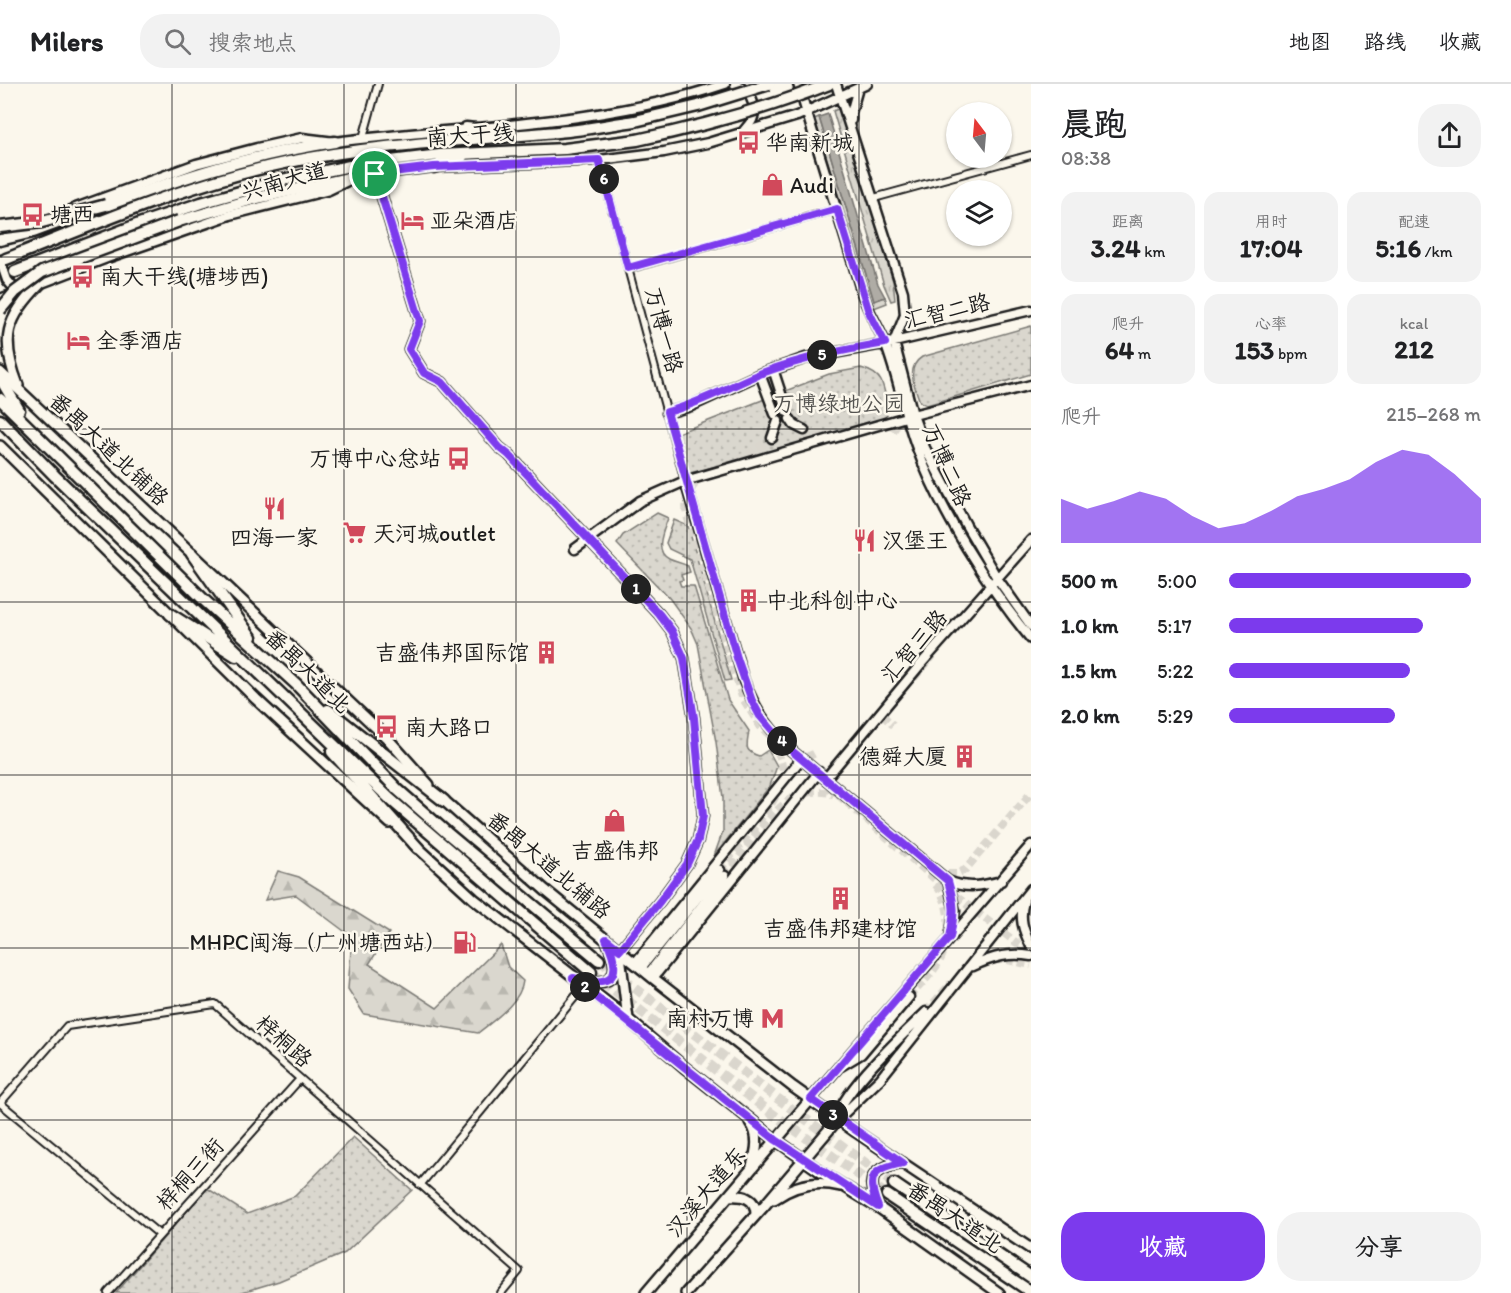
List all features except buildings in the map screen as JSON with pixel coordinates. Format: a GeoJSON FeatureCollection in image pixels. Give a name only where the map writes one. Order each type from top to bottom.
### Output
{"type":"FeatureCollection","features":[{"type":"Feature","properties":{"kind":"highway","name":"南大干线"},"geometry":{"type":"LineString","coordinates":[[3,259],[192,189],[288,162],[387,146],[570,131],[635,121],[698,106],[769,84]]}},
{"type":"Feature","properties":{"kind":"highway","name":"南大干线"},"geometry":{"type":"LineString","coordinates":[[15,272],[142,223],[282,180],[350,166],[440,154],[565,149],[637,140],[703,126],[764,108],[829,84]]}},
{"type":"Feature","properties":{"kind":"highway"},"geometry":{"type":"LineString","coordinates":[[466,128],[523,135]]}},
{"type":"Feature","properties":{"kind":"highway"},"geometry":{"type":"LineString","coordinates":[[0,238],[33,232],[162,184],[255,157],[293,148],[335,142]]}},
{"type":"Feature","properties":{"kind":"highway"},"geometry":{"type":"LineString","coordinates":[[434,167],[474,153]]}},
{"type":"Feature","properties":{"kind":"highway"},"geometry":{"type":"LineString","coordinates":[[0,310],[15,292],[42,272],[178,220],[285,191],[358,176]]}},
{"type":"Feature","properties":{"kind":"highway"},"geometry":{"type":"LineString","coordinates":[[0,226],[42,222],[106,205]]}},
{"type":"Feature","properties":{"kind":"highway"},"geometry":{"type":"LineString","coordinates":[[0,378],[10,398],[31,428]]}},
{"type":"Feature","properties":{"kind":"highway","name":"番禺大道北"},"geometry":{"type":"LineString","coordinates":[[0,399],[205,601],[296,684],[398,789],[599,960]]}},
{"type":"Feature","properties":{"kind":"highway","name":"番禺大道北"},"geometry":{"type":"LineString","coordinates":[[0,420],[55,476],[390,799],[591,972]]}},
{"type":"Feature","properties":{"kind":"highway"},"geometry":{"type":"LineString","coordinates":[[0,427],[22,443]]}},
{"type":"Feature","properties":{"kind":"highway"},"geometry":{"type":"LineString","coordinates":[[192,554],[265,656]]}},
{"type":"Feature","properties":{"kind":"highway"},"geometry":{"type":"LineString","coordinates":[[170,614],[254,667]]}},
{"type":"Feature","properties":{"kind":"highway"},"geometry":{"type":"LineString","coordinates":[[296,684],[444,801]]}},
{"type":"Feature","properties":{"kind":"highway"},"geometry":{"type":"LineString","coordinates":[[292,704],[418,848]]}},
{"type":"Feature","properties":{"kind":"highway","name":"番禺大道北"},"geometry":{"type":"LineString","coordinates":[[894,1184],[1031,1277]]}},
{"type":"Feature","properties":{"kind":"highway","name":"番禺大道北"},"geometry":{"type":"LineString","coordinates":[[887,1195],[1031,1292]]}},
{"type":"Feature","properties":{"kind":"main road"},"geometry":{"type":"LineString","coordinates":[[0,226],[38,222]]}},
{"type":"Feature","properties":{"kind":"main road"},"geometry":{"type":"LineString","coordinates":[[26,397],[5,359],[4,331],[14,311],[40,284]]}},
{"type":"Feature","properties":{"kind":"main road","name":"番禺大道北铺路"},"geometry":{"type":"LineString","coordinates":[[0,372],[192,554]]}},
{"type":"Feature","properties":{"kind":"main road"},"geometry":{"type":"LineString","coordinates":[[0,446],[333,772],[474,899],[628,1019],[776,1140],[878,1207],[999,1293]]}},
{"type":"Feature","properties":{"kind":"main road"},"geometry":{"type":"LineString","coordinates":[[0,451],[15,461]]}},
{"type":"Feature","properties":{"kind":"main road","name":"番禺大道北辅路"},"geometry":{"type":"LineString","coordinates":[[192,554],[387,738],[444,801],[544,890],[644,971],[838,1119],[1031,1249]]}},
{"type":"Feature","properties":{"kind":"main road"},"geometry":{"type":"LineString","coordinates":[[573,978],[601,982],[613,975],[615,959],[606,939]]}},
{"type":"Feature","properties":{"kind":"main road"},"geometry":{"type":"LineString","coordinates":[[620,950],[628,1019]]}},
{"type":"Feature","properties":{"kind":"main road","name":"汉溪大道东"},"geometry":{"type":"LineString","coordinates":[[646,1293],[811,1099]]}},
{"type":"Feature","properties":{"kind":"main road"},"geometry":{"type":"LineString","coordinates":[[745,1115],[756,1133],[757,1141],[749,1172]]}},
{"type":"Feature","properties":{"kind":"main road"},"geometry":{"type":"LineString","coordinates":[[686,1293],[838,1119]]}},
{"type":"Feature","properties":{"kind":"main road"},"geometry":{"type":"LineString","coordinates":[[878,1207],[871,1182],[875,1173],[886,1166],[903,1163]]}},
{"type":"Feature","properties":{"kind":"main road"},"geometry":{"type":"LineString","coordinates":[[764,1206],[780,1195],[809,1183],[825,1183],[849,1189]]}},
{"type":"Feature","properties":{"kind":"main road"},"geometry":{"type":"LineString","coordinates":[[729,1196],[740,1195],[752,1202],[756,1206],[756,1214]]}},
{"type":"Feature","properties":{"kind":"street"},"geometry":{"type":"LineString","coordinates":[[363,138],[378,84]]}},
{"type":"Feature","properties":{"kind":"street","name":"兴南大道"},"geometry":{"type":"LineString","coordinates":[[0,238],[196,164],[302,138],[335,142],[565,119],[659,103],[725,84]]}},
{"type":"Feature","properties":{"kind":"street"},"geometry":{"type":"LineString","coordinates":[[735,84],[743,86],[750,96],[754,109],[753,120],[742,132]]}},
{"type":"Feature","properties":{"kind":"street","name":"万博二路"},"geometry":{"type":"LineString","coordinates":[[798,84],[869,312],[889,342],[918,451],[956,529],[991,585],[1031,639]]}},
{"type":"Feature","properties":{"kind":"street"},"geometry":{"type":"LineString","coordinates":[[836,84],[900,279],[905,302],[905,315],[889,342]]}},
{"type":"Feature","properties":{"kind":"street","name":"兴南大道"},"geometry":{"type":"LineString","coordinates":[[0,299],[107,258],[221,219],[328,190],[358,176],[434,167],[599,160],[664,152],[708,143],[797,116],[867,84]]}},
{"type":"Feature","properties":{"kind":"street"},"geometry":{"type":"LineString","coordinates":[[851,126],[850,113],[858,88]]}},
{"type":"Feature","properties":{"kind":"street"},"geometry":{"type":"LineString","coordinates":[[797,116],[806,122],[814,133]]}},
{"type":"Feature","properties":{"kind":"street"},"geometry":{"type":"LineString","coordinates":[[874,198],[1031,155]]}},
{"type":"Feature","properties":{"kind":"street","name":"万博一路"},"geometry":{"type":"LineString","coordinates":[[599,160],[686,481],[737,658],[752,701],[767,726],[801,759],[948,881]]}},
{"type":"Feature","properties":{"kind":"street"},"geometry":{"type":"LineString","coordinates":[[375,174],[420,321],[409,349],[412,355],[424,373],[442,382],[499,447],[659,614],[672,631],[684,658],[694,718],[702,793],[701,829],[693,852],[675,882],[620,950]]}},
{"type":"Feature","properties":{"kind":"street"},"geometry":{"type":"LineString","coordinates":[[628,268],[837,209]]}},
{"type":"Feature","properties":{"kind":"street"},"geometry":{"type":"LineString","coordinates":[[3,259],[7,280],[18,293]]}},
{"type":"Feature","properties":{"kind":"street","name":"汇智二路"},"geometry":{"type":"LineString","coordinates":[[667,412],[690,406],[760,374],[806,358],[1031,310]]}},
{"type":"Feature","properties":{"kind":"street"},"geometry":{"type":"LineString","coordinates":[[773,369],[788,416],[794,425],[804,430]]}},
{"type":"Feature","properties":{"kind":"street"},"geometry":{"type":"LineString","coordinates":[[760,374],[776,418],[771,438]]}},
{"type":"Feature","properties":{"kind":"street"},"geometry":{"type":"LineString","coordinates":[[575,549],[640,501],[686,481],[1029,384]]}},
{"type":"Feature","properties":{"kind":"street","name":"万博二路"},"geometry":{"type":"LineString","coordinates":[[910,416],[966,525],[997,578],[1031,626]]}},
{"type":"Feature","properties":{"kind":"street","name":"汇智三路"},"geometry":{"type":"LineString","coordinates":[[644,971],[1031,540]]}},
{"type":"Feature","properties":{"kind":"street"},"geometry":{"type":"LineString","coordinates":[[644,971],[801,759]]}},
{"type":"Feature","properties":{"kind":"street","name":"汉溪大道东"},"geometry":{"type":"LineString","coordinates":[[811,1099],[1031,845]]}},
{"type":"Feature","properties":{"kind":"street"},"geometry":{"type":"LineString","coordinates":[[644,971],[723,873]]}},
{"type":"Feature","properties":{"kind":"street"},"geometry":{"type":"LineString","coordinates":[[948,881],[958,885],[983,886],[1002,881]]}},
{"type":"Feature","properties":{"kind":"street"},"geometry":{"type":"LineString","coordinates":[[948,881],[955,911],[950,937]]}},
{"type":"Feature","properties":{"kind":"street"},"geometry":{"type":"LineString","coordinates":[[1028,893],[1020,915],[1024,932],[1031,946]]}},
{"type":"Feature","properties":{"kind":"street"},"geometry":{"type":"LineString","coordinates":[[838,1119],[880,1079],[1028,893]]}},
{"type":"Feature","properties":{"kind":"street"},"geometry":{"type":"LineString","coordinates":[[970,968],[994,956],[1018,953],[1031,956]]}},
{"type":"Feature","properties":{"kind":"street"},"geometry":{"type":"LineString","coordinates":[[420,1185],[584,986]]}},
{"type":"Feature","properties":{"kind":"street"},"geometry":{"type":"LineString","coordinates":[[836,1069],[861,1053],[909,997]]}},
{"type":"Feature","properties":{"kind":"street","name":"梓桐路"},"geometry":{"type":"LineString","coordinates":[[0,1103],[67,1026],[215,1004],[519,1271],[501,1293]]}},
{"type":"Feature","properties":{"kind":"street"},"geometry":{"type":"LineString","coordinates":[[838,1119],[844,1100],[926,1012]]}},
{"type":"Feature","properties":{"kind":"street","name":"梓桐三街"},"geometry":{"type":"LineString","coordinates":[[108,1293],[300,1079]]}},
{"type":"Feature","properties":{"kind":"street"},"geometry":{"type":"LineString","coordinates":[[0,1103],[160,1235]]}},
{"type":"Feature","properties":{"kind":"green space"},"geometry":{"type":"Polygon","coordinates":[[[840,108],[893,281],[895,300],[891,301],[884,285],[833,111],[840,108]]]}},
{"type":"Feature","properties":{"kind":"green space"},"geometry":{"type":"Polygon","coordinates":[[[819,117],[874,301],[885,297],[887,303],[874,308],[814,119],[819,117]]]}},
{"type":"Feature","properties":{"kind":"green space","name":"万博绿地公园"},"geometry":{"type":"Polygon","coordinates":[[[1031,326],[1031,374],[927,405],[920,402],[913,372],[917,361],[922,357],[1031,326]]]}},
{"type":"Feature","properties":{"kind":"green space","name":"万博绿地公园"},"geometry":{"type":"Polygon","coordinates":[[[861,368],[875,374],[881,381],[887,408],[884,422],[686,474],[675,434],[829,374],[861,368]]]}},
{"type":"Feature","properties":{"kind":"green space"},"geometry":{"type":"Polygon","coordinates":[[[657,513],[668,518],[661,540],[664,555],[688,566],[690,572],[681,575],[683,580],[679,581],[681,586],[694,586],[728,700],[749,731],[748,750],[759,756],[768,750],[777,766],[770,786],[714,856],[723,831],[723,798],[716,742],[698,644],[691,628],[670,599],[617,544],[623,535],[657,513]]]}},
{"type":"Feature","properties":{"kind":"green space"},"geometry":{"type":"Polygon","coordinates":[[[674,520],[688,526],[731,680],[725,681],[690,559],[669,549],[666,543],[674,520]]]}},
{"type":"Feature","properties":{"kind":"green space"},"geometry":{"type":"Polygon","coordinates":[[[278,871],[299,877],[389,933],[369,964],[437,1008],[501,945],[508,967],[523,981],[521,989],[506,1010],[478,1033],[364,1014],[348,989],[352,937],[296,895],[265,900],[278,871]]]}},
{"type":"Feature","properties":{"kind":"green space"},"geometry":{"type":"Polygon","coordinates":[[[353,1137],[412,1190],[345,1253],[279,1281],[239,1293],[116,1293],[207,1188],[247,1214],[295,1196],[353,1137]]]}},
{"type":"Feature","properties":{"kind":"shaded area"},"geometry":{"type":"Polygon","coordinates":[[[828,114],[878,284],[885,297],[874,301],[819,117],[828,114]]]}},
{"type":"Feature","properties":{"kind":"tunnel"},"geometry":{"type":"LineString","coordinates":[[893,431],[897,425],[913,420]]}},
{"type":"Feature","properties":{"kind":"tunnel"},"geometry":{"type":"LineString","coordinates":[[804,430],[824,435],[842,433]]}},
{"type":"Feature","properties":{"kind":"tunnel"},"geometry":{"type":"LineString","coordinates":[[726,465],[748,455],[772,438]]}},
{"type":"Feature","properties":{"kind":"tunnel"},"geometry":{"type":"LineString","coordinates":[[704,475],[689,493],[686,504],[687,516],[742,697],[760,726],[783,748]]}},
{"type":"Feature","properties":{"kind":"tunnel"},"geometry":{"type":"LineString","coordinates":[[933,633],[945,643]]}},
{"type":"Feature","properties":{"kind":"tunnel"},"geometry":{"type":"LineString","coordinates":[[914,678],[933,656]]}},
{"type":"Feature","properties":{"kind":"tunnel"},"geometry":{"type":"LineString","coordinates":[[882,715],[893,725]]}},
{"type":"Feature","properties":{"kind":"tunnel"},"geometry":{"type":"LineString","coordinates":[[720,870],[762,817],[780,787],[782,764],[772,743]]}},
{"type":"Feature","properties":{"kind":"tunnel"},"geometry":{"type":"LineString","coordinates":[[795,755],[806,757],[817,752]]}},
{"type":"Feature","properties":{"kind":"tunnel"},"geometry":{"type":"LineString","coordinates":[[829,787],[944,887],[1031,954]]}},
{"type":"Feature","properties":{"kind":"tunnel"},"geometry":{"type":"LineString","coordinates":[[725,876],[764,825],[789,800],[811,792],[834,795]]}},
{"type":"Feature","properties":{"kind":"tunnel"},"geometry":{"type":"LineString","coordinates":[[936,874],[956,874],[965,870],[1031,793]]}},
{"type":"Feature","properties":{"kind":"tunnel"},"geometry":{"type":"LineString","coordinates":[[909,997],[936,967],[945,948],[948,929],[947,909],[935,884]]}},
{"type":"Feature","properties":{"kind":"tunnel"},"geometry":{"type":"LineString","coordinates":[[599,960],[777,1098],[894,1184]]}},
{"type":"Feature","properties":{"kind":"tunnel"},"geometry":{"type":"LineString","coordinates":[[995,960],[1031,965]]}},
{"type":"Feature","properties":{"kind":"tunnel"},"geometry":{"type":"LineString","coordinates":[[591,972],[767,1110],[887,1195]]}},
{"type":"Feature","properties":{"kind":"tunnel"},"geometry":{"type":"LineString","coordinates":[[926,1012],[951,983]]}},
{"type":"Feature","properties":{"kind":"place","name":"华南新城"},"geometry":{"type":"Point","coordinates":[748,142]}},
{"type":"Feature","properties":{"kind":"place","name":"Audi"},"geometry":{"type":"Point","coordinates":[772,185]}},
{"type":"Feature","properties":{"kind":"place","name":"塘西"},"geometry":{"type":"Point","coordinates":[32,214]}},
{"type":"Feature","properties":{"kind":"place","name":"亚朵酒店"},"geometry":{"type":"Point","coordinates":[412,220]}},
{"type":"Feature","properties":{"kind":"place","name":"南大干线(塘埗西)"},"geometry":{"type":"Point","coordinates":[82,276]}},
{"type":"Feature","properties":{"kind":"place","name":"全季酒店"},"geometry":{"type":"Point","coordinates":[78,340]}},
{"type":"Feature","properties":{"kind":"place","name":"万博中心总站"},"geometry":{"type":"Point","coordinates":[459,458]}},
{"type":"Feature","properties":{"kind":"place","name":"四海一家"},"geometry":{"type":"Point","coordinates":[274,508]}},
{"type":"Feature","properties":{"kind":"place","name":"天河城outlet"},"geometry":{"type":"Point","coordinates":[355,533]}},
{"type":"Feature","properties":{"kind":"place","name":"汉堡王"},"geometry":{"type":"Point","coordinates":[864,540]}},
{"type":"Feature","properties":{"kind":"place","name":"中北科创中心"},"geometry":{"type":"Point","coordinates":[748,600]}},
{"type":"Feature","properties":{"kind":"place","name":"吉盛伟邦国际馆"},"geometry":{"type":"Point","coordinates":[547,652]}},
{"type":"Feature","properties":{"kind":"place","name":"南大路口"},"geometry":{"type":"Point","coordinates":[387,727]}},
{"type":"Feature","properties":{"kind":"place","name":"德舜大厦"},"geometry":{"type":"Point","coordinates":[965,756]}},
{"type":"Feature","properties":{"kind":"place","name":"吉盛伟邦"},"geometry":{"type":"Point","coordinates":[615,821]}},
{"type":"Feature","properties":{"kind":"place","name":"吉盛伟邦建材馆"},"geometry":{"type":"Point","coordinates":[840,899]}},
{"type":"Feature","properties":{"kind":"place","name":"MHPC闽海（广州塘西站）"},"geometry":{"type":"Point","coordinates":[465,942]}},
{"type":"Feature","properties":{"kind":"place","name":"南村万博"},"geometry":{"type":"Point","coordinates":[772,1018]}},
{"type":"Feature","properties":{"kind":"route"},"geometry":{"type":"LineString","coordinates":[[599,160],[628,268],[837,209],[862,293],[885,343],[806,358],[760,374],[690,406],[667,412],[744,681],[760,716],[786,746],[948,881],[954,901],[955,911],[950,937],[811,1099],[903,1163],[886,1166],[875,1173],[871,1182],[878,1207],[776,1140],[573,978],[601,982],[613,975],[615,959],[606,939],[620,950],[679,876],[698,840],[703,805],[694,718],[684,658],[672,631],[659,614],[499,447],[442,382],[424,373],[412,355],[409,349],[420,321],[375,174],[434,167],[599,160]]}}]}
